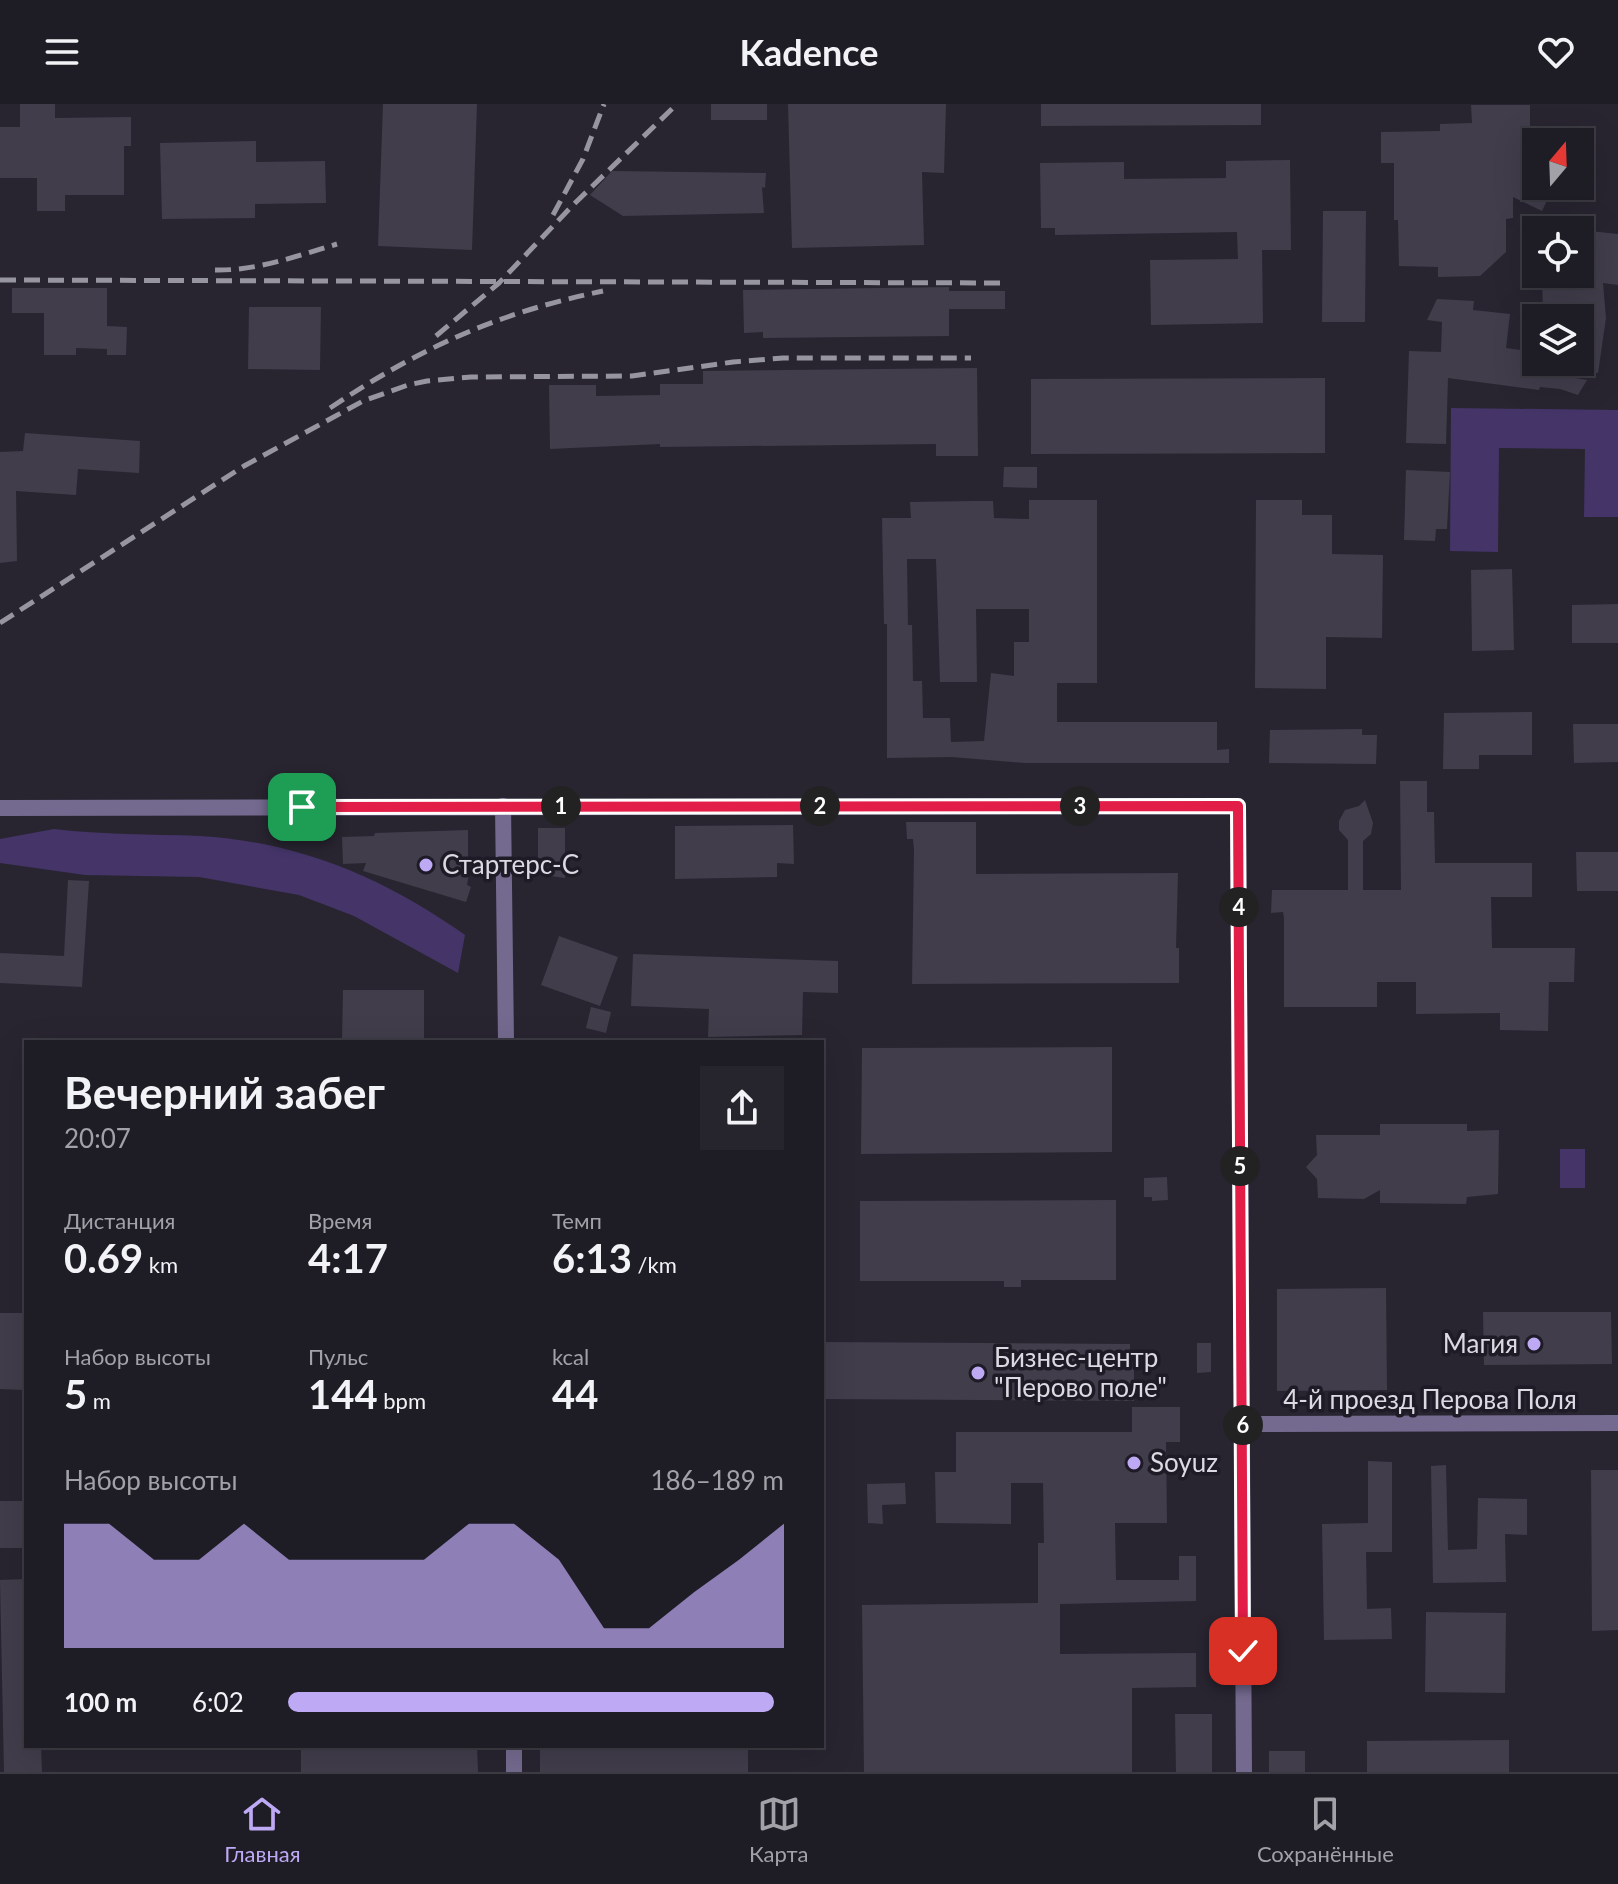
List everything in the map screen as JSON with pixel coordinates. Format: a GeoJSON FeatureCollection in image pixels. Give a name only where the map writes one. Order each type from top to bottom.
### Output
{"type":"FeatureCollection","features":[{"type":"Feature","properties":{"kind":"street"},"geometry":{"type":"LineString","coordinates":[[503,806],[506,1040]]}},
{"type":"Feature","properties":{"kind":"street"},"geometry":{"type":"LineString","coordinates":[[0,808],[1238,806],[1244,1772]]}},
{"type":"Feature","properties":{"kind":"street","name":"4-й проезд Перова Поля"},"geometry":{"type":"LineString","coordinates":[[1243,1424],[1618,1423]]}},
{"type":"Feature","properties":{"kind":"street"},"geometry":{"type":"LineString","coordinates":[[514,1748],[514,1772]]}},
{"type":"Feature","properties":{"kind":"shaded area"},"geometry":{"type":"Polygon","coordinates":[[[1451,408],[1618,410],[1618,517],[1584,517],[1585,449],[1499,448],[1498,552],[1450,551],[1451,408]]]}},
{"type":"Feature","properties":{"kind":"shaded area"},"geometry":{"type":"Polygon","coordinates":[[[54,829],[237,840],[272,846],[340,866],[403,896],[465,935],[458,973],[354,916],[299,895],[199,877],[85,875],[0,863],[0,839],[54,829]]]}},
{"type":"Feature","properties":{"kind":"shaded area"},"geometry":{"type":"Polygon","coordinates":[[[1560,1149],[1585,1149],[1585,1188],[1560,1188],[1560,1149]]]}},
{"type":"Feature","properties":{"kind":"building"},"geometry":{"type":"Polygon","coordinates":[[[20,104],[55,104],[55,118],[131,117],[131,146],[124,146],[124,195],[65,195],[65,211],[37,211],[37,178],[0,178],[0,127],[20,127],[20,104]]]}},
{"type":"Feature","properties":{"kind":"building"},"geometry":{"type":"Polygon","coordinates":[[[383,104],[477,104],[472,250],[378,246],[383,104]]]}},
{"type":"Feature","properties":{"kind":"building"},"geometry":{"type":"Polygon","coordinates":[[[711,104],[767,104],[767,120],[711,120],[711,104]]]}},
{"type":"Feature","properties":{"kind":"building"},"geometry":{"type":"Polygon","coordinates":[[[788,104],[946,104],[944,173],[922,172],[924,245],[792,248],[788,104]]]}},
{"type":"Feature","properties":{"kind":"building"},"geometry":{"type":"Polygon","coordinates":[[[1041,104],[1261,104],[1261,125],[1041,126],[1041,104]]]}},
{"type":"Feature","properties":{"kind":"building"},"geometry":{"type":"Polygon","coordinates":[[[1471,105],[1530,105],[1530,128],[1522,128],[1522,200],[1547,200],[1542,211],[1513,197],[1513,218],[1506,219],[1506,252],[1480,276],[1438,277],[1438,267],[1399,266],[1398,220],[1394,220],[1394,163],[1381,163],[1381,132],[1440,131],[1440,124],[1472,123],[1471,105]]]}},
{"type":"Feature","properties":{"kind":"building"},"geometry":{"type":"Polygon","coordinates":[[[256,141],[256,162],[325,161],[326,203],[255,204],[255,218],[162,219],[160,143],[256,141]]]}},
{"type":"Feature","properties":{"kind":"building"},"geometry":{"type":"Polygon","coordinates":[[[1290,160],[1291,250],[1262,250],[1263,323],[1151,325],[1150,260],[1238,259],[1237,232],[1055,235],[1055,228],[1041,228],[1040,163],[1124,162],[1124,179],[1226,178],[1226,161],[1290,160]]]}},
{"type":"Feature","properties":{"kind":"building"},"geometry":{"type":"Polygon","coordinates":[[[612,171],[766,173],[765,188],[762,187],[764,213],[623,216],[590,195],[612,171]]]}},
{"type":"Feature","properties":{"kind":"building"},"geometry":{"type":"Polygon","coordinates":[[[1323,211],[1366,211],[1365,322],[1322,322],[1323,211]]]}},
{"type":"Feature","properties":{"kind":"building"},"geometry":{"type":"Polygon","coordinates":[[[1594,231],[1618,234],[1618,285],[1603,283],[1606,318],[1598,373],[1594,372],[1594,304],[1543,304],[1542,288],[1594,288],[1594,231]]]}},
{"type":"Feature","properties":{"kind":"building"},"geometry":{"type":"Polygon","coordinates":[[[949,287],[949,291],[1005,291],[1005,309],[949,309],[949,336],[763,338],[763,332],[744,333],[743,290],[949,287]]]}},
{"type":"Feature","properties":{"kind":"building"},"geometry":{"type":"Polygon","coordinates":[[[12,288],[107,288],[107,326],[127,327],[126,355],[107,355],[107,349],[76,348],[76,355],[44,355],[44,313],[12,313],[12,288]]]}},
{"type":"Feature","properties":{"kind":"building"},"geometry":{"type":"Polygon","coordinates":[[[1437,299],[1474,301],[1473,310],[1510,314],[1506,348],[1522,350],[1522,376],[1564,376],[1587,380],[1578,395],[1560,389],[1540,387],[1539,390],[1448,378],[1446,444],[1406,443],[1409,351],[1441,352],[1442,322],[1427,320],[1437,299]]]}},
{"type":"Feature","properties":{"kind":"building"},"geometry":{"type":"Polygon","coordinates":[[[249,307],[321,307],[320,370],[248,369],[249,307]]]}},
{"type":"Feature","properties":{"kind":"building"},"geometry":{"type":"Polygon","coordinates":[[[977,368],[978,456],[936,456],[936,444],[660,447],[660,444],[550,449],[549,385],[596,385],[596,396],[660,395],[660,384],[703,384],[703,371],[977,368]]]}},
{"type":"Feature","properties":{"kind":"building"},"geometry":{"type":"Polygon","coordinates":[[[1325,378],[1325,453],[1031,454],[1031,379],[1325,378]]]}},
{"type":"Feature","properties":{"kind":"building"},"geometry":{"type":"Polygon","coordinates":[[[25,433],[140,441],[139,473],[78,469],[76,495],[16,491],[17,561],[0,563],[0,452],[23,451],[25,433]]]}},
{"type":"Feature","properties":{"kind":"building"},"geometry":{"type":"Polygon","coordinates":[[[1004,467],[1037,467],[1037,488],[1003,487],[1004,467]]]}},
{"type":"Feature","properties":{"kind":"building"},"geometry":{"type":"Polygon","coordinates":[[[1406,470],[1450,472],[1447,529],[1436,529],[1435,541],[1404,540],[1406,470]]]}},
{"type":"Feature","properties":{"kind":"building"},"geometry":{"type":"Polygon","coordinates":[[[1029,500],[1097,500],[1097,683],[1057,683],[1057,722],[1217,722],[1217,750],[1229,749],[1229,763],[1025,763],[952,757],[887,758],[887,624],[884,624],[882,518],[911,518],[910,502],[993,501],[994,518],[1029,519],[1029,500]],[[907,559],[913,681],[922,681],[923,718],[950,718],[951,742],[984,741],[991,673],[1014,676],[1014,642],[1029,642],[1029,609],[976,609],[977,682],[940,682],[936,559],[907,559]]]}},
{"type":"Feature","properties":{"kind":"building"},"geometry":{"type":"Polygon","coordinates":[[[1256,500],[1302,500],[1302,515],[1332,515],[1332,554],[1383,555],[1382,638],[1326,637],[1326,689],[1255,688],[1256,500]]]}},
{"type":"Feature","properties":{"kind":"building"},"geometry":{"type":"Polygon","coordinates":[[[1512,569],[1514,650],[1472,651],[1471,570],[1512,569]]]}},
{"type":"Feature","properties":{"kind":"building"},"geometry":{"type":"Polygon","coordinates":[[[1618,604],[1618,643],[1572,643],[1572,605],[1618,604]]]}},
{"type":"Feature","properties":{"kind":"building"},"geometry":{"type":"Polygon","coordinates":[[[1532,712],[1532,755],[1479,755],[1479,769],[1443,769],[1444,713],[1532,712]]]}},
{"type":"Feature","properties":{"kind":"building"},"geometry":{"type":"Polygon","coordinates":[[[1573,724],[1618,724],[1618,762],[1574,763],[1573,724]]]}},
{"type":"Feature","properties":{"kind":"building"},"geometry":{"type":"Polygon","coordinates":[[[1362,729],[1362,735],[1377,735],[1376,764],[1269,763],[1270,730],[1362,729]]]}},
{"type":"Feature","properties":{"kind":"building"},"geometry":{"type":"Polygon","coordinates":[[[1400,781],[1427,781],[1427,812],[1434,812],[1435,863],[1532,863],[1532,897],[1491,897],[1492,948],[1575,948],[1574,982],[1549,982],[1548,1031],[1500,1030],[1500,1013],[1416,1014],[1416,982],[1377,982],[1377,1007],[1284,1007],[1284,918],[1283,912],[1271,913],[1272,890],[1348,890],[1348,840],[1339,830],[1339,821],[1345,810],[1359,806],[1365,800],[1373,823],[1371,834],[1363,841],[1363,890],[1401,890],[1400,781]]]}},
{"type":"Feature","properties":{"kind":"building"},"geometry":{"type":"Polygon","coordinates":[[[906,822],[976,822],[976,874],[1178,873],[1176,948],[1179,948],[1179,983],[912,984],[914,850],[913,839],[907,839],[906,822]]]}},
{"type":"Feature","properties":{"kind":"building"},"geometry":{"type":"Polygon","coordinates":[[[793,825],[794,864],[777,863],[777,877],[675,879],[675,826],[793,825]]]}},
{"type":"Feature","properties":{"kind":"building"},"geometry":{"type":"Polygon","coordinates":[[[538,828],[565,828],[565,878],[550,876],[550,858],[538,858],[538,828]]]}},
{"type":"Feature","properties":{"kind":"building"},"geometry":{"type":"Polygon","coordinates":[[[468,830],[468,857],[472,857],[467,885],[471,887],[466,902],[363,871],[366,863],[343,864],[342,837],[468,830]]]}},
{"type":"Feature","properties":{"kind":"building"},"geometry":{"type":"Polygon","coordinates":[[[1576,852],[1618,852],[1618,891],[1577,891],[1576,852]]]}},
{"type":"Feature","properties":{"kind":"building"},"geometry":{"type":"Polygon","coordinates":[[[68,880],[89,881],[82,987],[0,983],[0,953],[64,956],[68,880]]]}},
{"type":"Feature","properties":{"kind":"building"},"geometry":{"type":"Polygon","coordinates":[[[559,936],[618,957],[600,1006],[541,985],[559,936]]]}},
{"type":"Feature","properties":{"kind":"building"},"geometry":{"type":"Polygon","coordinates":[[[633,954],[838,961],[838,993],[803,992],[802,1035],[708,1037],[709,1009],[631,1006],[633,954]]]}},
{"type":"Feature","properties":{"kind":"building"},"geometry":{"type":"Polygon","coordinates":[[[343,990],[424,990],[424,1040],[342,1040],[343,990]]]}},
{"type":"Feature","properties":{"kind":"building"},"geometry":{"type":"Polygon","coordinates":[[[591,1007],[611,1012],[606,1033],[586,1028],[591,1007]]]}},
{"type":"Feature","properties":{"kind":"building"},"geometry":{"type":"Polygon","coordinates":[[[1112,1047],[1112,1152],[861,1154],[862,1048],[1112,1047]]]}},
{"type":"Feature","properties":{"kind":"building"},"geometry":{"type":"Polygon","coordinates":[[[1380,1124],[1467,1124],[1467,1131],[1499,1130],[1498,1194],[1467,1197],[1466,1204],[1380,1203],[1380,1190],[1364,1199],[1318,1198],[1317,1179],[1306,1167],[1317,1155],[1316,1135],[1380,1135],[1380,1124]]]}},
{"type":"Feature","properties":{"kind":"building"},"geometry":{"type":"Polygon","coordinates":[[[1167,1177],[1168,1200],[1152,1201],[1152,1197],[1144,1197],[1144,1178],[1167,1177]]]}},
{"type":"Feature","properties":{"kind":"building"},"geometry":{"type":"Polygon","coordinates":[[[1116,1200],[1116,1280],[1021,1280],[1021,1287],[1004,1287],[1004,1281],[860,1281],[860,1201],[1116,1200]]]}},
{"type":"Feature","properties":{"kind":"building"},"geometry":{"type":"Polygon","coordinates":[[[1386,1288],[1387,1390],[1277,1391],[1277,1289],[1386,1288]]]}},
{"type":"Feature","properties":{"kind":"building"},"geometry":{"type":"Polygon","coordinates":[[[1483,1312],[1611,1312],[1612,1364],[1484,1365],[1483,1312]]]}},
{"type":"Feature","properties":{"kind":"building"},"geometry":{"type":"Polygon","coordinates":[[[0,1313],[24,1313],[24,1390],[0,1389],[0,1313]]]}},
{"type":"Feature","properties":{"kind":"building","name":"Бизнес-центр \"Перово поле\""},"geometry":{"type":"Polygon","coordinates":[[[824,1342],[1130,1344],[1130,1361],[1134,1362],[1134,1401],[824,1399],[824,1342]]]}},
{"type":"Feature","properties":{"kind":"building"},"geometry":{"type":"Polygon","coordinates":[[[1197,1343],[1211,1343],[1211,1372],[1197,1373],[1197,1343]]]}},
{"type":"Feature","properties":{"kind":"building"},"geometry":{"type":"Polygon","coordinates":[[[1132,1407],[1180,1407],[1180,1442],[1166,1442],[1167,1523],[1115,1523],[1116,1580],[1179,1580],[1179,1556],[1196,1556],[1196,1601],[1060,1604],[1060,1654],[1196,1653],[1196,1687],[1132,1688],[1132,1772],[864,1772],[862,1605],[1038,1603],[1038,1543],[1044,1543],[1043,1483],[1011,1483],[1011,1524],[936,1523],[935,1472],[956,1472],[956,1432],[1132,1432],[1132,1407]]]}},
{"type":"Feature","properties":{"kind":"building"},"geometry":{"type":"Polygon","coordinates":[[[1368,1461],[1392,1462],[1392,1552],[1366,1552],[1367,1609],[1391,1608],[1392,1639],[1324,1640],[1322,1524],[1368,1523],[1368,1461]]]}},
{"type":"Feature","properties":{"kind":"building"},"geometry":{"type":"Polygon","coordinates":[[[1446,1465],[1448,1550],[1477,1549],[1478,1498],[1527,1499],[1527,1535],[1505,1534],[1506,1582],[1433,1583],[1431,1466],[1446,1465]]]}},
{"type":"Feature","properties":{"kind":"building"},"geometry":{"type":"Polygon","coordinates":[[[1591,1470],[1618,1470],[1618,1630],[1592,1631],[1591,1470]]]}},
{"type":"Feature","properties":{"kind":"building"},"geometry":{"type":"Polygon","coordinates":[[[905,1483],[906,1504],[882,1505],[883,1524],[868,1523],[867,1484],[905,1483]]]}},
{"type":"Feature","properties":{"kind":"building"},"geometry":{"type":"Polygon","coordinates":[[[0,1501],[24,1501],[24,1548],[0,1548],[0,1501]]]}},
{"type":"Feature","properties":{"kind":"building"},"geometry":{"type":"Polygon","coordinates":[[[24,1579],[24,1748],[41,1748],[42,1772],[4,1772],[0,1580],[24,1579]]]}},
{"type":"Feature","properties":{"kind":"building"},"geometry":{"type":"Polygon","coordinates":[[[1426,1612],[1506,1613],[1505,1693],[1425,1692],[1426,1612]]]}},
{"type":"Feature","properties":{"kind":"building"},"geometry":{"type":"Polygon","coordinates":[[[1175,1714],[1212,1714],[1212,1772],[1176,1772],[1175,1714]]]}},
{"type":"Feature","properties":{"kind":"building"},"geometry":{"type":"Polygon","coordinates":[[[1509,1740],[1509,1772],[1367,1772],[1367,1741],[1509,1740]]]}},
{"type":"Feature","properties":{"kind":"building"},"geometry":{"type":"Polygon","coordinates":[[[301,1748],[477,1748],[478,1772],[301,1772],[301,1748]]]}},
{"type":"Feature","properties":{"kind":"building"},"geometry":{"type":"Polygon","coordinates":[[[540,1748],[748,1748],[748,1772],[540,1772],[540,1748]]]}},
{"type":"Feature","properties":{"kind":"building"},"geometry":{"type":"Polygon","coordinates":[[[1269,1751],[1305,1751],[1305,1772],[1269,1772],[1269,1751]]]}},
{"type":"Feature","properties":{"kind":"railway"},"geometry":{"type":"LineString","coordinates":[[553,215],[583,159],[604,104]]}},
{"type":"Feature","properties":{"kind":"railway"},"geometry":{"type":"LineString","coordinates":[[436,336],[499,283],[573,205],[677,104]]}},
{"type":"Feature","properties":{"kind":"railway"},"geometry":{"type":"LineString","coordinates":[[215,270],[261,265],[337,244]]}},
{"type":"Feature","properties":{"kind":"railway"},"geometry":{"type":"LineString","coordinates":[[0,280],[1004,283]]}},
{"type":"Feature","properties":{"kind":"railway"},"geometry":{"type":"LineString","coordinates":[[330,408],[428,350],[460,335],[528,310],[603,291]]}},
{"type":"Feature","properties":{"kind":"railway"},"geometry":{"type":"LineString","coordinates":[[0,623],[244,466],[363,401],[408,385],[471,377],[632,376],[783,358],[971,358]]}},
{"type":"Feature","properties":{"kind":"place","name":"Стартерс-С"},"geometry":{"type":"Point","coordinates":[426,865]}},
{"type":"Feature","properties":{"kind":"place","name":"Магия"},"geometry":{"type":"Point","coordinates":[1534,1344]}},
{"type":"Feature","properties":{"kind":"place","name":"Бизнес-центр \"Перово поле\""},"geometry":{"type":"Point","coordinates":[978,1373]}},
{"type":"Feature","properties":{"kind":"place","name":"Soyuz"},"geometry":{"type":"Point","coordinates":[1134,1463]}},
{"type":"Feature","properties":{"kind":"route"},"geometry":{"type":"LineString","coordinates":[[302,807],[1238,806],[1243,1651]]}}]}
